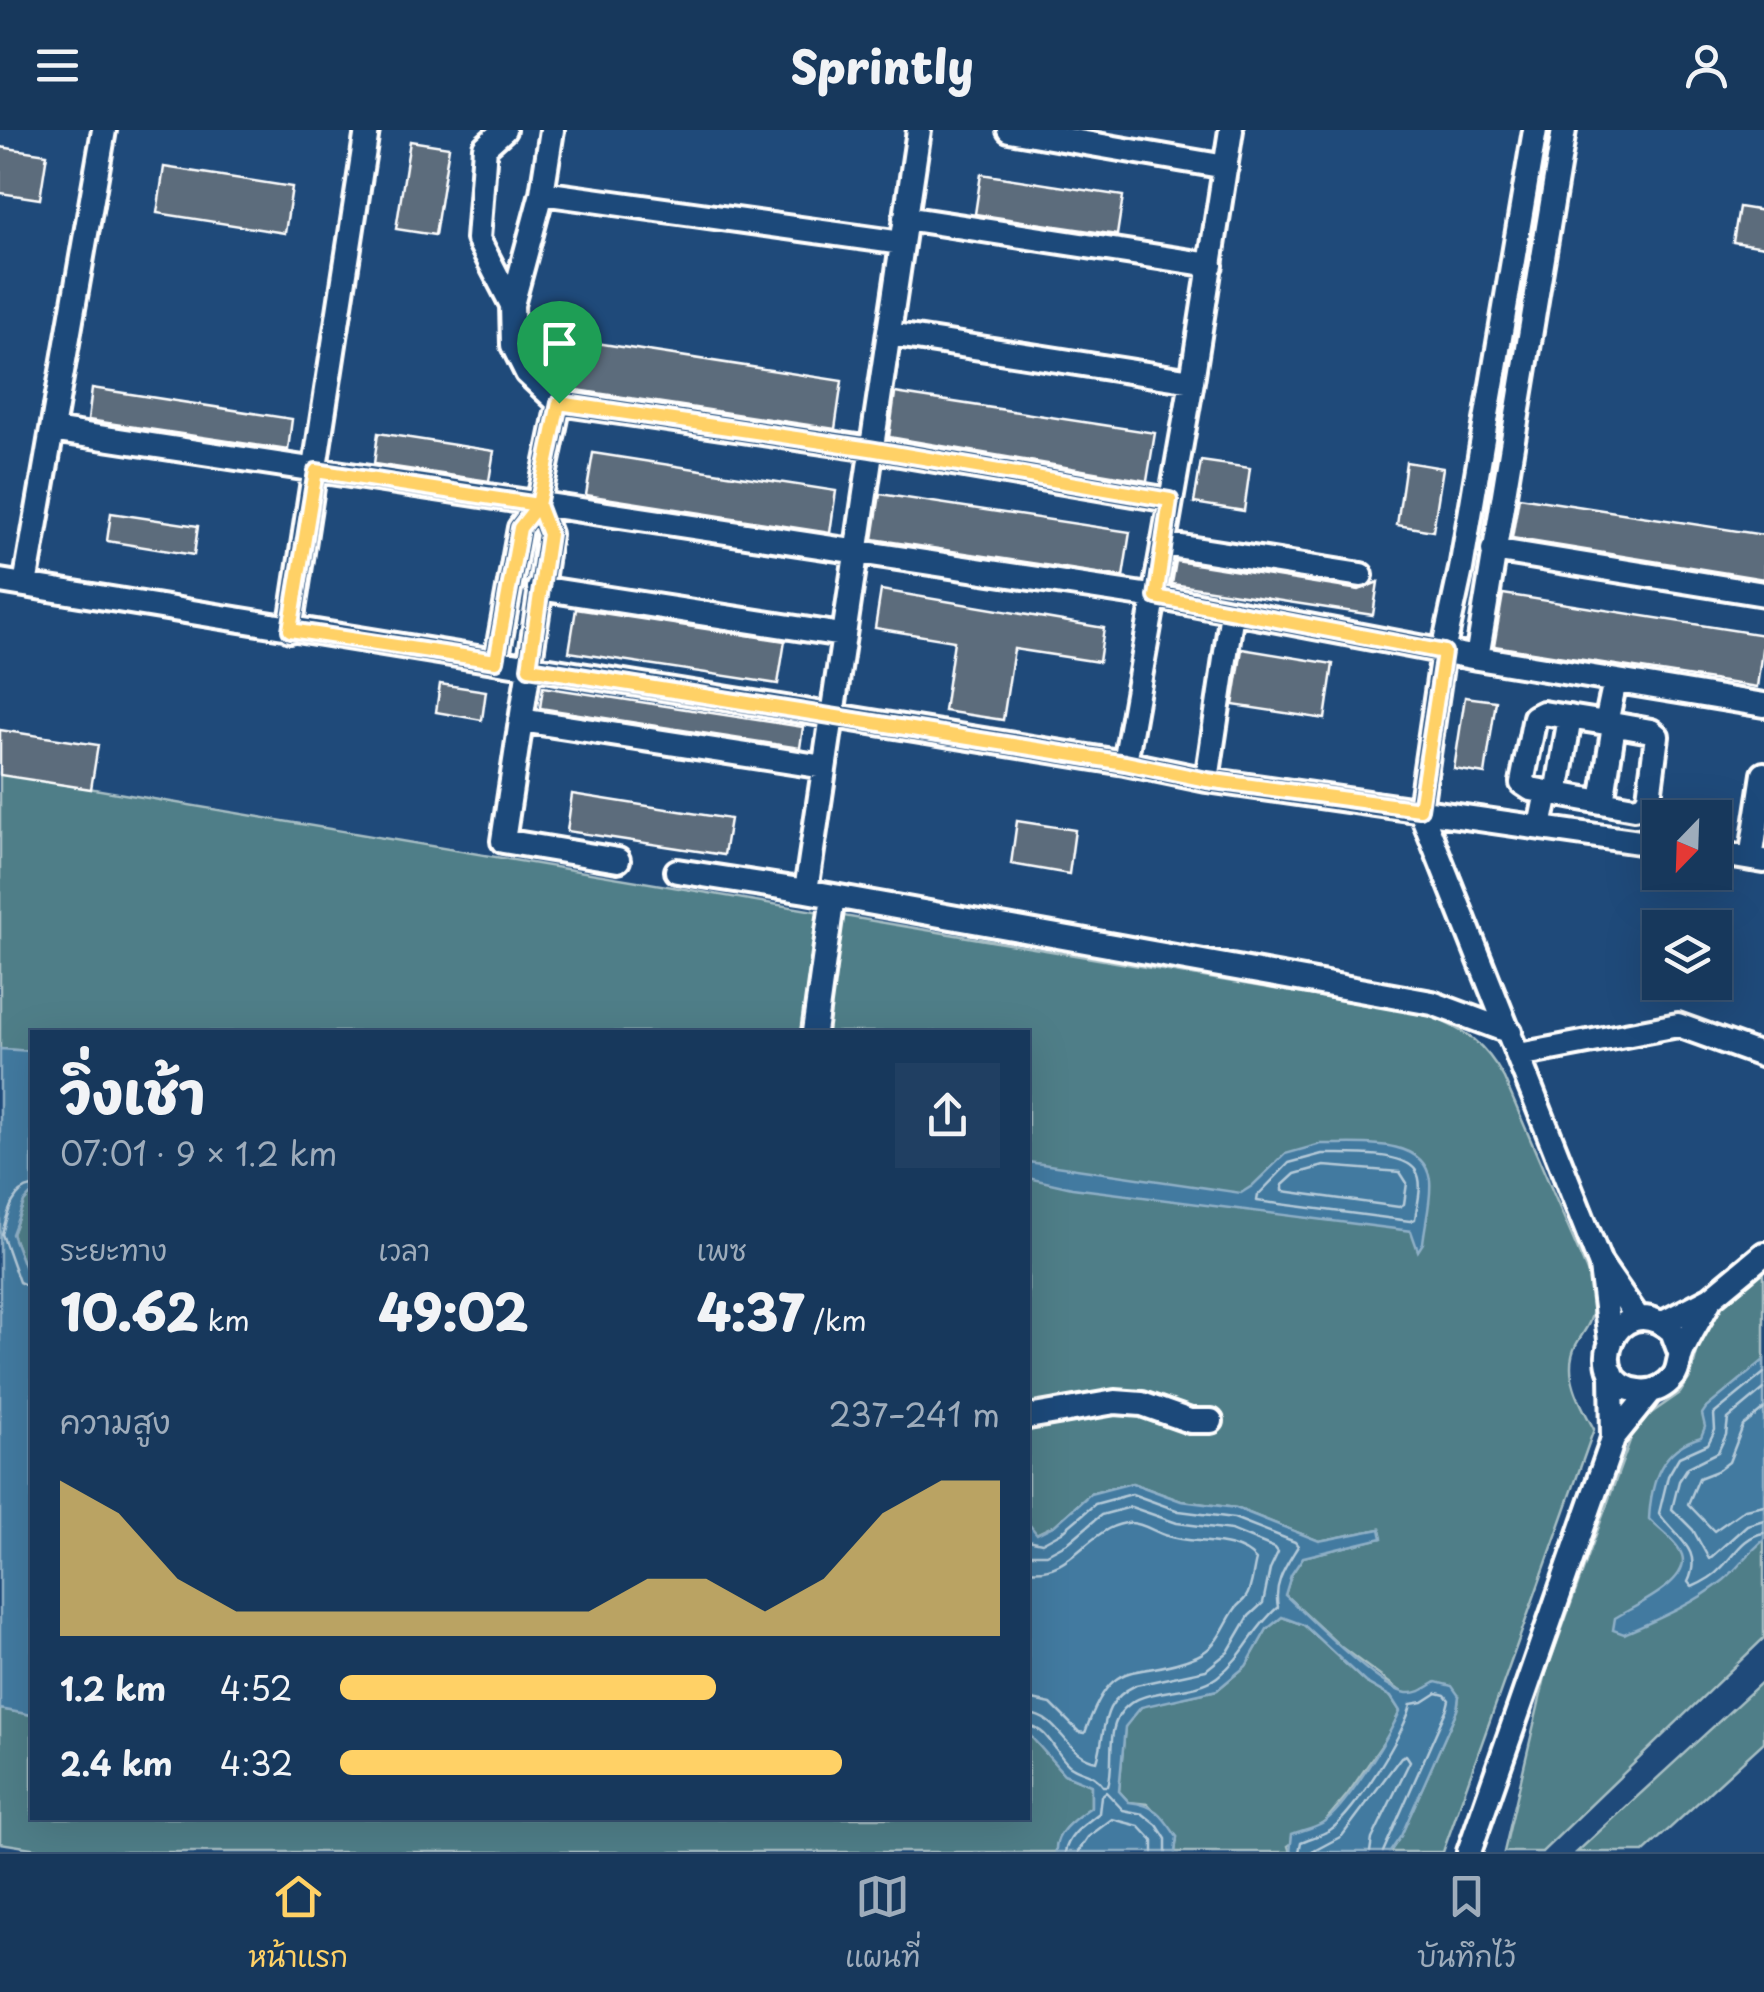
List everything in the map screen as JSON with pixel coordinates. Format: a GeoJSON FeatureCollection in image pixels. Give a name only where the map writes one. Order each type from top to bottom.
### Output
{"type":"FeatureCollection","features":[{"type":"Feature","properties":{"kind":"street"},"geometry":{"type":"LineString","coordinates":[[290,630],[366,130]]}},
{"type":"Feature","properties":{"kind":"street"},"geometry":{"type":"LineString","coordinates":[[504,130],[485,148],[478,238],[512,305]]}},
{"type":"Feature","properties":{"kind":"street"},"geometry":{"type":"LineString","coordinates":[[552,130],[542,193],[512,305],[513,345],[527,373],[559,403],[870,449],[1170,500]]}},
{"type":"Feature","properties":{"kind":"street"},"geometry":{"type":"LineString","coordinates":[[806,891],[920,130]]}},
{"type":"Feature","properties":{"kind":"street"},"geometry":{"type":"LineString","coordinates":[[1008,130],[1226,166]]}},
{"type":"Feature","properties":{"kind":"street"},"geometry":{"type":"LineString","coordinates":[[1125,763],[1156,597],[1231,130]]}},
{"type":"Feature","properties":{"kind":"street"},"geometry":{"type":"LineString","coordinates":[[1535,130],[1420,809],[1600,1263],[1638,1318]]}},
{"type":"Feature","properties":{"kind":"street"},"geometry":{"type":"LineString","coordinates":[[1476,658],[1564,130]]}},
{"type":"Feature","properties":{"kind":"street"},"geometry":{"type":"LineString","coordinates":[[25,585],[99,131]]}},
{"type":"Feature","properties":{"kind":"street"},"geometry":{"type":"LineString","coordinates":[[542,193],[902,244]]}},
{"type":"Feature","properties":{"kind":"street"},"geometry":{"type":"LineString","coordinates":[[904,218],[1211,265]]}},
{"type":"Feature","properties":{"kind":"street"},"geometry":{"type":"LineString","coordinates":[[890,334],[1192,381]]}},
{"type":"Feature","properties":{"kind":"street"},"geometry":{"type":"LineString","coordinates":[[496,661],[520,528],[538,505],[559,403]]}},
{"type":"Feature","properties":{"kind":"street"},"geometry":{"type":"LineString","coordinates":[[52,430],[1156,597],[1476,658],[1764,705]]}},
{"type":"Feature","properties":{"kind":"street"},"geometry":{"type":"LineString","coordinates":[[538,505],[549,534],[503,840],[618,860]]}},
{"type":"Feature","properties":{"kind":"street"},"geometry":{"type":"LineString","coordinates":[[1163,544],[1361,575]]}},
{"type":"Feature","properties":{"kind":"street"},"geometry":{"type":"LineString","coordinates":[[1493,550],[1764,594]]}},
{"type":"Feature","properties":{"kind":"street"},"geometry":{"type":"LineString","coordinates":[[0,581],[1125,763],[1207,780],[1642,842]]}},
{"type":"Feature","properties":{"kind":"street"},"geometry":{"type":"LineString","coordinates":[[539,588],[842,635]]}},
{"type":"Feature","properties":{"kind":"street"},"geometry":{"type":"LineString","coordinates":[[1207,780],[1232,612]]}},
{"type":"Feature","properties":{"kind":"street"},"geometry":{"type":"LineString","coordinates":[[1602,802],[1615,681]]}},
{"type":"Feature","properties":{"kind":"street"},"geometry":{"type":"LineString","coordinates":[[1543,712],[1610,724],[1651,731],[1658,742],[1649,797],[1644,805],[1634,808],[1530,789],[1522,783],[1531,723],[1543,712]]}},
{"type":"Feature","properties":{"kind":"street"},"geometry":{"type":"LineString","coordinates":[[1540,827],[1570,717]]}},
{"type":"Feature","properties":{"kind":"street"},"geometry":{"type":"LineString","coordinates":[[521,720],[824,767]]}},
{"type":"Feature","properties":{"kind":"street"},"geometry":{"type":"LineString","coordinates":[[1732,856],[1758,860],[1764,774]]}},
{"type":"Feature","properties":{"kind":"street"},"geometry":{"type":"LineString","coordinates":[[677,871],[1432,1003],[1510,1032]]}},
{"type":"Feature","properties":{"kind":"street"},"geometry":{"type":"LineString","coordinates":[[814,1030],[832,896]]}},
{"type":"Feature","properties":{"kind":"street"},"geometry":{"type":"LineString","coordinates":[[1519,1054],[1678,1025],[1764,1056]]}},
{"type":"Feature","properties":{"kind":"street"},"geometry":{"type":"LineString","coordinates":[[1662,1323],[1712,1298],[1764,1254]]}},
{"type":"Feature","properties":{"kind":"street"},"geometry":{"type":"LineString","coordinates":[[1600,1263],[1610,1340],[1613,1438]]}},
{"type":"Feature","properties":{"kind":"street"},"geometry":{"type":"LineString","coordinates":[[1469,1852],[1613,1438],[1652,1390],[1672,1378],[1712,1298]]}},
{"type":"Feature","properties":{"kind":"street"},"geometry":{"type":"LineString","coordinates":[[1610,1340],[1626,1322],[1638,1318],[1662,1323],[1679,1342],[1681,1355]]}},
{"type":"Feature","properties":{"kind":"street"},"geometry":{"type":"LineString","coordinates":[[1612,1373],[1629,1388],[1652,1390]]}},
{"type":"Feature","properties":{"kind":"street"},"geometry":{"type":"LineString","coordinates":[[1030,1416],[1115,1402],[1142,1404],[1190,1422],[1211,1421]]}},
{"type":"Feature","properties":{"kind":"green space"},"geometry":{"type":"Polygon","coordinates":[[[0,773],[1428,1015],[1453,1027],[1489,1055],[1504,1078],[1589,1276],[1592,1313],[1572,1355],[1571,1366],[1574,1388],[1594,1429],[1443,1852],[1390,1852],[1457,1710],[1459,1696],[1403,1693],[1341,1647],[1285,1595],[1291,1575],[1303,1557],[1381,1538],[1380,1529],[1319,1541],[1236,1508],[1181,1501],[1132,1483],[1090,1494],[1055,1525],[1036,1534],[1030,1526],[1030,1030],[30,1030],[30,1051],[0,1049],[0,773]]]}},
{"type":"Feature","properties":{"kind":"green space"},"geometry":{"type":"Polygon","coordinates":[[[30,1195],[30,1282],[12,1234],[30,1195]]]}},
{"type":"Feature","properties":{"kind":"green space"},"geometry":{"type":"Polygon","coordinates":[[[1764,1271],[1764,1638],[1542,1852],[1504,1852],[1546,1673],[1632,1435],[1650,1414],[1680,1393],[1691,1376],[1703,1329],[1716,1311],[1764,1271]]]}},
{"type":"Feature","properties":{"kind":"green space"},"geometry":{"type":"Polygon","coordinates":[[[1282,1617],[1304,1625],[1365,1682],[1391,1697],[1400,1711],[1390,1733],[1347,1795],[1325,1821],[1288,1846],[1290,1852],[1175,1852],[1177,1837],[1148,1804],[1129,1802],[1119,1791],[1125,1726],[1142,1706],[1217,1690],[1246,1666],[1267,1629],[1282,1617]]]}},
{"type":"Feature","properties":{"kind":"green space"},"geometry":{"type":"Polygon","coordinates":[[[1764,1680],[1764,1742],[1644,1852],[1577,1852],[1764,1680]]]}},
{"type":"Feature","properties":{"kind":"green space"},"geometry":{"type":"Polygon","coordinates":[[[0,1709],[30,1715],[30,1820],[1030,1820],[1030,1735],[1064,1774],[1091,1785],[1091,1807],[1063,1832],[1056,1852],[57,1852],[0,1843],[0,1709]]]}},
{"type":"Feature","properties":{"kind":"water"},"geometry":{"type":"Polygon","coordinates":[[[0,1049],[30,1051],[30,1195],[12,1234],[30,1282],[30,1715],[0,1709],[0,1049]]]}},
{"type":"Feature","properties":{"kind":"water"},"geometry":{"type":"Polygon","coordinates":[[[1321,1144],[1368,1144],[1401,1149],[1415,1156],[1425,1166],[1430,1180],[1423,1243],[1418,1251],[1411,1231],[1072,1188],[1030,1178],[1030,1162],[1241,1193],[1285,1154],[1321,1144]]]}},
{"type":"Feature","properties":{"kind":"water"},"geometry":{"type":"Polygon","coordinates":[[[1764,1360],[1764,1540],[1724,1580],[1700,1596],[1624,1634],[1613,1630],[1615,1618],[1670,1584],[1682,1565],[1676,1545],[1649,1519],[1652,1492],[1661,1468],[1676,1449],[1701,1437],[1706,1408],[1764,1360]]]}},
{"type":"Feature","properties":{"kind":"water"},"geometry":{"type":"Polygon","coordinates":[[[1132,1483],[1181,1501],[1236,1508],[1319,1541],[1380,1529],[1382,1538],[1303,1557],[1291,1575],[1285,1595],[1362,1666],[1395,1689],[1415,1693],[1436,1682],[1452,1686],[1459,1696],[1457,1710],[1401,1836],[1390,1852],[1290,1852],[1292,1834],[1322,1823],[1342,1804],[1400,1711],[1391,1697],[1365,1682],[1304,1625],[1282,1617],[1267,1629],[1246,1666],[1217,1690],[1141,1707],[1125,1727],[1119,1791],[1129,1802],[1146,1806],[1162,1817],[1177,1837],[1175,1852],[1056,1852],[1062,1832],[1091,1807],[1091,1785],[1064,1774],[1030,1735],[1030,1525],[1037,1534],[1055,1525],[1090,1494],[1132,1483]]]}},
{"type":"Feature","properties":{"kind":"building"},"geometry":{"type":"Polygon","coordinates":[[[410,141],[449,147],[435,235],[396,229],[410,141]]]}},
{"type":"Feature","properties":{"kind":"building"},"geometry":{"type":"Polygon","coordinates":[[[0,147],[47,154],[40,199],[0,193],[0,147]]]}},
{"type":"Feature","properties":{"kind":"building"},"geometry":{"type":"Polygon","coordinates":[[[164,167],[292,187],[285,233],[157,213],[164,167]]]}},
{"type":"Feature","properties":{"kind":"building"},"geometry":{"type":"Polygon","coordinates":[[[981,174],[1123,196],[1117,235],[975,214],[981,174]]]}},
{"type":"Feature","properties":{"kind":"building"},"geometry":{"type":"Polygon","coordinates":[[[1739,207],[1764,211],[1764,247],[1733,242],[1739,207]]]}},
{"type":"Feature","properties":{"kind":"building"},"geometry":{"type":"Polygon","coordinates":[[[577,340],[842,381],[835,429],[570,389],[577,340]]]}},
{"type":"Feature","properties":{"kind":"building"},"geometry":{"type":"Polygon","coordinates":[[[92,388],[292,419],[288,450],[88,420],[92,388]]]}},
{"type":"Feature","properties":{"kind":"building"},"geometry":{"type":"Polygon","coordinates":[[[895,393],[1155,433],[1147,481],[889,437],[895,393]]]}},
{"type":"Feature","properties":{"kind":"building"},"geometry":{"type":"Polygon","coordinates":[[[378,433],[494,451],[489,481],[374,464],[378,433]]]}},
{"type":"Feature","properties":{"kind":"building"},"geometry":{"type":"Polygon","coordinates":[[[593,453],[836,491],[830,533],[586,495],[593,453]]]}},
{"type":"Feature","properties":{"kind":"building"},"geometry":{"type":"Polygon","coordinates":[[[1201,461],[1250,468],[1244,511],[1194,503],[1201,461]]]}},
{"type":"Feature","properties":{"kind":"building"},"geometry":{"type":"Polygon","coordinates":[[[1406,462],[1443,468],[1433,531],[1397,525],[1406,462]]]}},
{"type":"Feature","properties":{"kind":"building"},"geometry":{"type":"Polygon","coordinates":[[[880,494],[1130,532],[1123,577],[873,539],[880,494]]]}},
{"type":"Feature","properties":{"kind":"building"},"geometry":{"type":"Polygon","coordinates":[[[1519,497],[1764,535],[1764,579],[1512,538],[1519,497]]]}},
{"type":"Feature","properties":{"kind":"building"},"geometry":{"type":"Polygon","coordinates":[[[111,513],[198,526],[194,555],[107,541],[111,513]]]}},
{"type":"Feature","properties":{"kind":"building"},"geometry":{"type":"Polygon","coordinates":[[[1176,561],[1359,590],[1378,582],[1373,615],[1172,584],[1176,561]]]}},
{"type":"Feature","properties":{"kind":"building"},"geometry":{"type":"Polygon","coordinates":[[[881,590],[1104,628],[1099,662],[1014,649],[1003,720],[944,711],[954,641],[875,628],[881,590]]]}},
{"type":"Feature","properties":{"kind":"building"},"geometry":{"type":"Polygon","coordinates":[[[1503,594],[1764,635],[1757,687],[1494,646],[1503,594]]]}},
{"type":"Feature","properties":{"kind":"building"},"geometry":{"type":"Polygon","coordinates":[[[576,609],[785,641],[778,684],[569,652],[576,609]]]}},
{"type":"Feature","properties":{"kind":"building"},"geometry":{"type":"Polygon","coordinates":[[[1242,649],[1333,664],[1325,719],[1233,705],[1242,649]]]}},
{"type":"Feature","properties":{"kind":"building"},"geometry":{"type":"Polygon","coordinates":[[[440,684],[486,691],[482,720],[436,712],[440,684]]]}},
{"type":"Feature","properties":{"kind":"building"},"geometry":{"type":"Polygon","coordinates":[[[543,687],[803,727],[800,748],[540,708],[543,687]]]}},
{"type":"Feature","properties":{"kind":"building"},"geometry":{"type":"Polygon","coordinates":[[[1465,697],[1496,701],[1485,774],[1454,769],[1465,697]]]}},
{"type":"Feature","properties":{"kind":"building"},"geometry":{"type":"Polygon","coordinates":[[[0,730],[98,745],[91,789],[0,775],[0,730]]]}},
{"type":"Feature","properties":{"kind":"building"},"geometry":{"type":"Polygon","coordinates":[[[572,794],[730,819],[724,855],[567,831],[572,794]]]}},
{"type":"Feature","properties":{"kind":"building"},"geometry":{"type":"Polygon","coordinates":[[[1017,821],[1075,830],[1069,874],[1011,864],[1017,821]]]}},
{"type":"Feature","properties":{"kind":"route"},"geometry":{"type":"LineString","coordinates":[[559,403],[538,505],[520,528],[496,661],[290,630],[316,471],[437,488],[538,505],[549,534],[529,668],[1125,763],[1207,780],[1420,809],[1444,652],[1156,597],[1170,500],[870,449],[559,403]]}}]}
